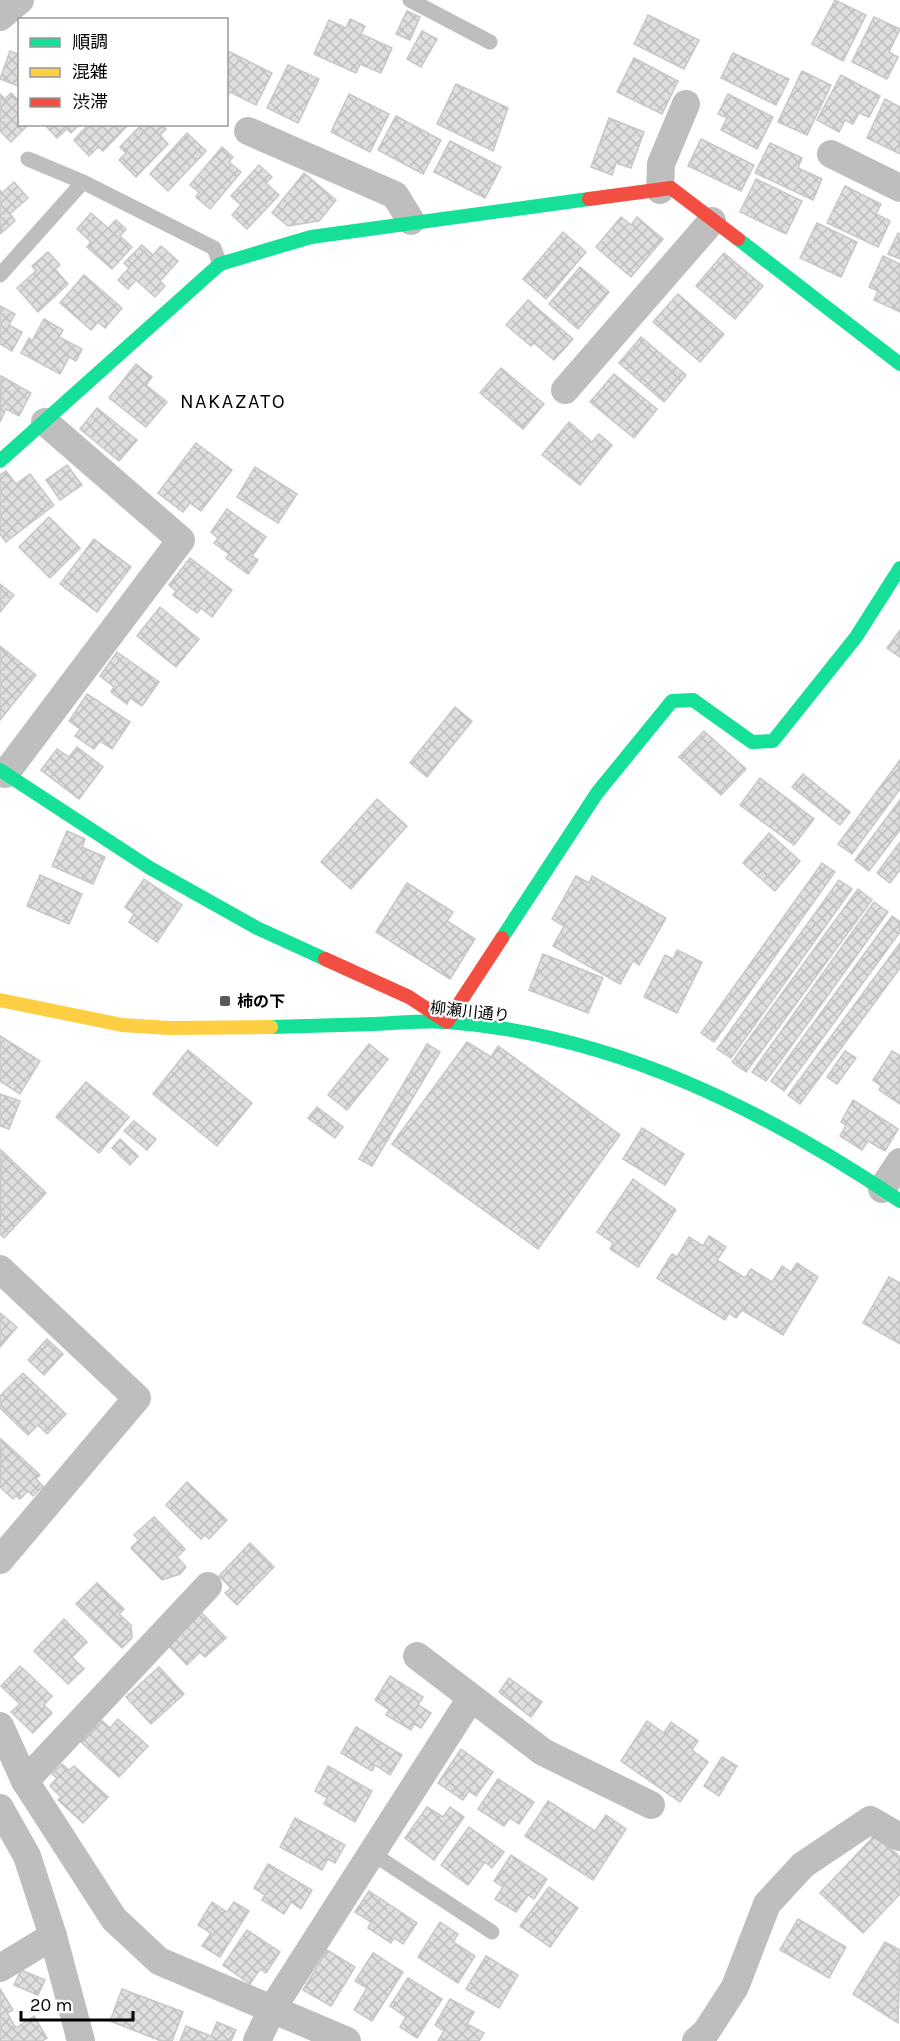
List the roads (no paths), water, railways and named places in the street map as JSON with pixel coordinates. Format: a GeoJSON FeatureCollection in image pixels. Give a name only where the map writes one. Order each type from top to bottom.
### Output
{"type":"FeatureCollection","features":[{"type":"Feature","properties":{"kind":"street"},"geometry":{"type":"LineString","coordinates":[[0,17],[20,0]]}},
{"type":"Feature","properties":{"kind":"street"},"geometry":{"type":"LineString","coordinates":[[660,190],[661,164],[686,104]]}},
{"type":"Feature","properties":{"kind":"street"},"geometry":{"type":"LineString","coordinates":[[248,131],[395,195],[411,221]]}},
{"type":"Feature","properties":{"kind":"street"},"geometry":{"type":"LineString","coordinates":[[831,154],[900,188]]}},
{"type":"Feature","properties":{"kind":"street"},"geometry":{"type":"LineString","coordinates":[[0,461],[220,264],[311,237],[411,221],[671,188],[900,364]]}},
{"type":"Feature","properties":{"kind":"street"},"geometry":{"type":"LineString","coordinates":[[565,390],[712,221]]}},
{"type":"Feature","properties":{"kind":"street"},"geometry":{"type":"LineString","coordinates":[[45,423],[181,540],[3,772],[150,868],[257,927],[400,993],[447,1022],[597,793],[672,701],[693,700],[752,742],[773,741],[856,637],[900,568]]}},
{"type":"Feature","properties":{"kind":"street","name":"柳瀬川通り"},"geometry":{"type":"LineString","coordinates":[[0,1000],[138,1027],[447,1022],[580,1044],[652,1067],[729,1101],[891,1195]]}},
{"type":"Feature","properties":{"kind":"street"},"geometry":{"type":"LineString","coordinates":[[891,1195],[900,1162]]}},
{"type":"Feature","properties":{"kind":"street"},"geometry":{"type":"LineString","coordinates":[[0,1269],[137,1398],[0,1560]]}},
{"type":"Feature","properties":{"kind":"street"},"geometry":{"type":"LineString","coordinates":[[25,1781],[208,1586]]}},
{"type":"Feature","properties":{"kind":"street"},"geometry":{"type":"LineString","coordinates":[[417,1656],[543,1752],[651,1805]]}},
{"type":"Feature","properties":{"kind":"street"},"geometry":{"type":"LineString","coordinates":[[257,2041],[272,2008],[370,1852],[471,1698]]}},
{"type":"Feature","properties":{"kind":"street"},"geometry":{"type":"LineString","coordinates":[[0,1726],[25,1781],[114,1919],[151,1954],[159,1961],[347,2041]]}},
{"type":"Feature","properties":{"kind":"street"},"geometry":{"type":"LineString","coordinates":[[0,1808],[27,1856],[53,1936],[81,2041]]}},
{"type":"Feature","properties":{"kind":"street"},"geometry":{"type":"LineString","coordinates":[[696,2041],[706,2032],[735,1987],[767,1904],[803,1865],[870,1820],[900,1837]]}},
{"type":"Feature","properties":{"kind":"street"},"geometry":{"type":"LineString","coordinates":[[0,1968],[53,1936]]}},
{"type":"Feature","properties":{"kind":"lane"},"geometry":{"type":"LineString","coordinates":[[410,0],[490,42]]}},
{"type":"Feature","properties":{"kind":"lane"},"geometry":{"type":"LineString","coordinates":[[28,159],[83,182],[214,248],[220,264]]}},
{"type":"Feature","properties":{"kind":"lane"},"geometry":{"type":"LineString","coordinates":[[0,275],[83,182]]}},
{"type":"Feature","properties":{"kind":"lane"},"geometry":{"type":"LineString","coordinates":[[370,1852],[492,1932]]}},
{"type":"Feature","properties":{"kind":"place","name":"柿の下"},"geometry":{"type":"Point","coordinates":[225,1001]}},
{"type":"Feature","properties":{"kind":"district","name":"NAKAZATO"},"geometry":{"type":"Point","coordinates":[233,401]}}]}
